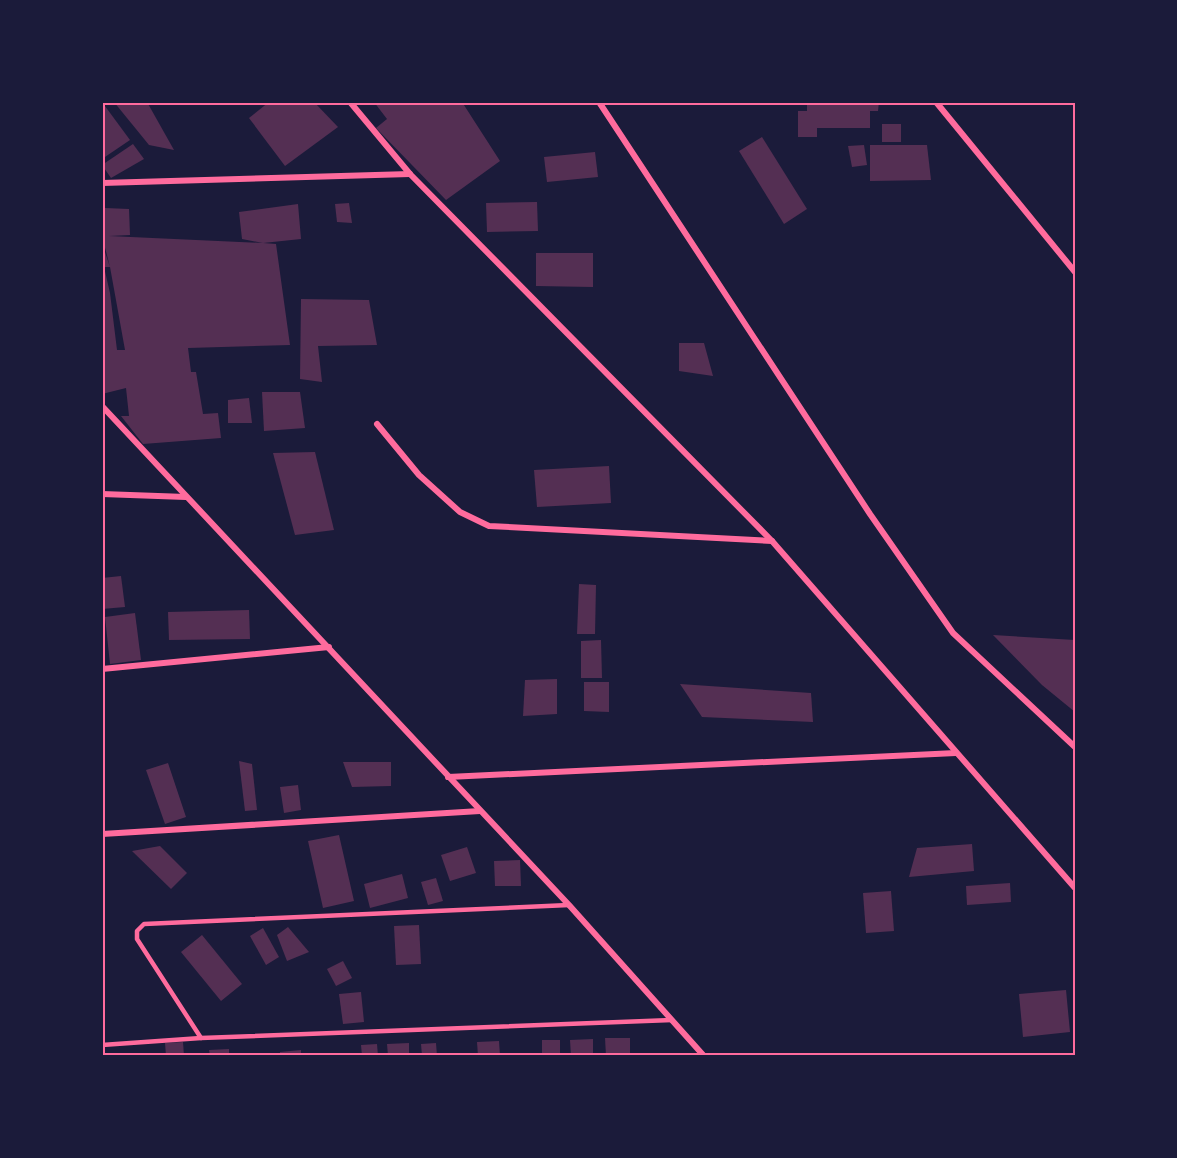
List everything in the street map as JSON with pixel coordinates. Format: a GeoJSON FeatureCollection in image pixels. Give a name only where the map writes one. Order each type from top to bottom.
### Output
{"type":"FeatureCollection","features":[{"type":"Feature","properties":{"kind":"street"},"geometry":{"type":"LineString","coordinates":[[350,102],[410,174],[772,541],[1075,888]]}},
{"type":"Feature","properties":{"kind":"street"},"geometry":{"type":"LineString","coordinates":[[599,102],[870,514],[953,633],[1075,747]]}},
{"type":"Feature","properties":{"kind":"street"},"geometry":{"type":"LineString","coordinates":[[936,102],[1075,272]]}},
{"type":"Feature","properties":{"kind":"street"},"geometry":{"type":"LineString","coordinates":[[102,183],[410,174]]}},
{"type":"Feature","properties":{"kind":"street"},"geometry":{"type":"LineString","coordinates":[[102,406],[186,497],[232,542],[569,905],[704,1056]]}},
{"type":"Feature","properties":{"kind":"street"},"geometry":{"type":"LineString","coordinates":[[377,424],[419,475],[460,512],[489,526],[772,541]]}},
{"type":"Feature","properties":{"kind":"street"},"geometry":{"type":"LineString","coordinates":[[102,494],[186,497]]}},
{"type":"Feature","properties":{"kind":"street"},"geometry":{"type":"LineString","coordinates":[[102,669],[329,647]]}},
{"type":"Feature","properties":{"kind":"street"},"geometry":{"type":"LineString","coordinates":[[448,777],[956,753]]}},
{"type":"Feature","properties":{"kind":"street"},"geometry":{"type":"LineString","coordinates":[[102,834],[480,811]]}},
{"type":"Feature","properties":{"kind":"lane"},"geometry":{"type":"LineString","coordinates":[[201,1038],[138,939],[137,931],[144,924],[569,905]]}},
{"type":"Feature","properties":{"kind":"lane"},"geometry":{"type":"LineString","coordinates":[[102,1045],[201,1038],[672,1020]]}},
{"type":"Feature","properties":{"kind":"building"},"geometry":{"type":"Polygon","coordinates":[[[102,102],[130,140],[102,159],[102,102]]]}},
{"type":"Feature","properties":{"kind":"building"},"geometry":{"type":"Polygon","coordinates":[[[114,102],[147,102],[174,150],[149,145],[114,102]]]}},
{"type":"Feature","properties":{"kind":"building"},"geometry":{"type":"Polygon","coordinates":[[[269,102],[314,102],[338,127],[285,166],[249,118],[269,102]]]}},
{"type":"Feature","properties":{"kind":"building"},"geometry":{"type":"Polygon","coordinates":[[[374,102],[462,102],[500,161],[446,200],[376,128],[387,119],[374,102]]]}},
{"type":"Feature","properties":{"kind":"building"},"geometry":{"type":"Polygon","coordinates":[[[807,102],[879,102],[878,111],[870,111],[870,128],[817,128],[817,137],[798,137],[798,111],[807,111],[807,102]]]}},
{"type":"Feature","properties":{"kind":"building"},"geometry":{"type":"Polygon","coordinates":[[[882,124],[901,124],[901,142],[882,142],[882,124]]]}},
{"type":"Feature","properties":{"kind":"building"},"geometry":{"type":"Polygon","coordinates":[[[762,137],[807,209],[784,224],[739,151],[762,137]]]}},
{"type":"Feature","properties":{"kind":"building"},"geometry":{"type":"Polygon","coordinates":[[[133,144],[144,159],[111,178],[102,165],[133,144]]]}},
{"type":"Feature","properties":{"kind":"building"},"geometry":{"type":"Polygon","coordinates":[[[864,145],[867,165],[852,167],[848,146],[864,145]]]}},
{"type":"Feature","properties":{"kind":"building"},"geometry":{"type":"Polygon","coordinates":[[[870,145],[927,145],[931,180],[870,181],[870,145]]]}},
{"type":"Feature","properties":{"kind":"building"},"geometry":{"type":"Polygon","coordinates":[[[595,152],[598,177],[547,182],[544,157],[595,152]]]}},
{"type":"Feature","properties":{"kind":"building"},"geometry":{"type":"Polygon","coordinates":[[[537,202],[538,231],[487,232],[486,203],[537,202]]]}},
{"type":"Feature","properties":{"kind":"building"},"geometry":{"type":"Polygon","coordinates":[[[349,203],[352,223],[337,222],[335,204],[349,203]]]}},
{"type":"Feature","properties":{"kind":"building"},"geometry":{"type":"Polygon","coordinates":[[[298,204],[301,239],[263,243],[242,239],[239,212],[298,204]]]}},
{"type":"Feature","properties":{"kind":"building"},"geometry":{"type":"Polygon","coordinates":[[[105,208],[129,209],[130,235],[109,236],[276,244],[290,345],[188,348],[191,372],[196,372],[203,414],[218,413],[221,438],[143,444],[121,416],[129,416],[126,388],[102,394],[102,243],[110,267],[102,236],[105,208]],[[104,267],[110,293],[117,350],[125,350],[110,267],[104,267]]]}},
{"type":"Feature","properties":{"kind":"building"},"geometry":{"type":"Polygon","coordinates":[[[536,253],[593,253],[593,287],[536,286],[536,253]]]}},
{"type":"Feature","properties":{"kind":"building"},"geometry":{"type":"Polygon","coordinates":[[[301,299],[369,300],[377,345],[318,346],[322,382],[300,379],[301,299]]]}},
{"type":"Feature","properties":{"kind":"building"},"geometry":{"type":"Polygon","coordinates":[[[679,343],[704,343],[713,376],[679,371],[679,343]]]}},
{"type":"Feature","properties":{"kind":"building"},"geometry":{"type":"Polygon","coordinates":[[[262,392],[300,392],[305,428],[264,431],[262,392]]]}},
{"type":"Feature","properties":{"kind":"building"},"geometry":{"type":"Polygon","coordinates":[[[249,398],[252,423],[228,423],[228,400],[249,398]]]}},
{"type":"Feature","properties":{"kind":"building"},"geometry":{"type":"Polygon","coordinates":[[[315,452],[334,530],[295,535],[273,453],[315,452]]]}},
{"type":"Feature","properties":{"kind":"building"},"geometry":{"type":"Polygon","coordinates":[[[609,466],[611,503],[537,507],[534,470],[609,466]]]}},
{"type":"Feature","properties":{"kind":"building"},"geometry":{"type":"Polygon","coordinates":[[[121,576],[125,607],[102,609],[102,578],[121,576]]]}},
{"type":"Feature","properties":{"kind":"building"},"geometry":{"type":"Polygon","coordinates":[[[579,584],[596,585],[595,634],[577,634],[579,584]]]}},
{"type":"Feature","properties":{"kind":"building"},"geometry":{"type":"Polygon","coordinates":[[[249,610],[250,639],[169,640],[168,612],[249,610]]]}},
{"type":"Feature","properties":{"kind":"building"},"geometry":{"type":"Polygon","coordinates":[[[135,613],[141,660],[110,664],[105,617],[135,613]]]}},
{"type":"Feature","properties":{"kind":"building"},"geometry":{"type":"Polygon","coordinates":[[[993,635],[1075,640],[1075,712],[1042,685],[993,635]]]}},
{"type":"Feature","properties":{"kind":"building"},"geometry":{"type":"Polygon","coordinates":[[[601,640],[602,678],[581,678],[581,641],[601,640]]]}},
{"type":"Feature","properties":{"kind":"building"},"geometry":{"type":"Polygon","coordinates":[[[557,679],[557,714],[523,716],[525,680],[557,679]]]}},
{"type":"Feature","properties":{"kind":"building"},"geometry":{"type":"Polygon","coordinates":[[[584,682],[609,682],[609,712],[584,711],[584,682]]]}},
{"type":"Feature","properties":{"kind":"building"},"geometry":{"type":"Polygon","coordinates":[[[680,684],[811,693],[813,722],[702,717],[680,684]]]}},
{"type":"Feature","properties":{"kind":"building"},"geometry":{"type":"Polygon","coordinates":[[[239,761],[252,764],[257,810],[245,811],[239,761]]]}},
{"type":"Feature","properties":{"kind":"building"},"geometry":{"type":"Polygon","coordinates":[[[343,762],[391,762],[391,786],[352,787],[343,762]]]}},
{"type":"Feature","properties":{"kind":"building"},"geometry":{"type":"Polygon","coordinates":[[[168,763],[186,817],[165,824],[146,770],[168,763]]]}},
{"type":"Feature","properties":{"kind":"building"},"geometry":{"type":"Polygon","coordinates":[[[298,785],[301,810],[284,813],[280,787],[298,785]]]}},
{"type":"Feature","properties":{"kind":"building"},"geometry":{"type":"Polygon","coordinates":[[[339,835],[354,901],[323,908],[308,841],[339,835]]]}},
{"type":"Feature","properties":{"kind":"building"},"geometry":{"type":"Polygon","coordinates":[[[972,844],[974,871],[909,877],[917,848],[972,844]]]}},
{"type":"Feature","properties":{"kind":"building"},"geometry":{"type":"Polygon","coordinates":[[[160,846],[187,873],[171,889],[132,851],[160,846]]]}},
{"type":"Feature","properties":{"kind":"building"},"geometry":{"type":"Polygon","coordinates":[[[467,847],[476,873],[450,881],[441,855],[467,847]]]}},
{"type":"Feature","properties":{"kind":"building"},"geometry":{"type":"Polygon","coordinates":[[[520,860],[521,886],[495,886],[494,861],[520,860]]]}},
{"type":"Feature","properties":{"kind":"building"},"geometry":{"type":"Polygon","coordinates":[[[402,874],[408,898],[370,908],[364,884],[402,874]]]}},
{"type":"Feature","properties":{"kind":"building"},"geometry":{"type":"Polygon","coordinates":[[[436,878],[443,901],[428,905],[421,882],[436,878]]]}},
{"type":"Feature","properties":{"kind":"building"},"geometry":{"type":"Polygon","coordinates":[[[1010,883],[1011,902],[967,905],[966,886],[1010,883]]]}},
{"type":"Feature","properties":{"kind":"building"},"geometry":{"type":"Polygon","coordinates":[[[891,891],[894,931],[866,933],[863,893],[891,891]]]}},
{"type":"Feature","properties":{"kind":"building"},"geometry":{"type":"Polygon","coordinates":[[[419,925],[421,964],[396,965],[394,926],[419,925]]]}},
{"type":"Feature","properties":{"kind":"building"},"geometry":{"type":"Polygon","coordinates":[[[288,927],[309,952],[287,961],[277,935],[288,927]]]}},
{"type":"Feature","properties":{"kind":"building"},"geometry":{"type":"Polygon","coordinates":[[[263,928],[279,957],[266,965],[250,936],[263,928]]]}},
{"type":"Feature","properties":{"kind":"building"},"geometry":{"type":"Polygon","coordinates":[[[202,935],[242,984],[221,1001],[181,952],[202,935]]]}},
{"type":"Feature","properties":{"kind":"building"},"geometry":{"type":"Polygon","coordinates":[[[343,961],[352,978],[336,986],[327,969],[343,961]]]}},
{"type":"Feature","properties":{"kind":"building"},"geometry":{"type":"Polygon","coordinates":[[[1066,990],[1070,1032],[1023,1037],[1019,994],[1066,990]]]}},
{"type":"Feature","properties":{"kind":"building"},"geometry":{"type":"Polygon","coordinates":[[[361,992],[364,1022],[343,1024],[339,994],[361,992]]]}},
{"type":"Feature","properties":{"kind":"building"},"geometry":{"type":"Polygon","coordinates":[[[605,1038],[630,1038],[630,1056],[606,1056],[605,1038]]]}},
{"type":"Feature","properties":{"kind":"building"},"geometry":{"type":"Polygon","coordinates":[[[593,1039],[593,1056],[571,1056],[570,1040],[593,1039]]]}},
{"type":"Feature","properties":{"kind":"building"},"geometry":{"type":"Polygon","coordinates":[[[542,1040],[560,1040],[560,1056],[542,1056],[542,1040]]]}},
{"type":"Feature","properties":{"kind":"building"},"geometry":{"type":"Polygon","coordinates":[[[499,1041],[500,1056],[478,1056],[477,1042],[499,1041]]]}},
{"type":"Feature","properties":{"kind":"building"},"geometry":{"type":"Polygon","coordinates":[[[183,1042],[184,1056],[166,1056],[165,1043],[183,1042]]]}},
{"type":"Feature","properties":{"kind":"building"},"geometry":{"type":"Polygon","coordinates":[[[409,1043],[409,1056],[388,1056],[387,1044],[409,1043]]]}},
{"type":"Feature","properties":{"kind":"building"},"geometry":{"type":"Polygon","coordinates":[[[436,1043],[437,1056],[422,1056],[421,1044],[436,1043]]]}},
{"type":"Feature","properties":{"kind":"building"},"geometry":{"type":"Polygon","coordinates":[[[377,1044],[378,1056],[362,1056],[361,1045],[377,1044]]]}},
{"type":"Feature","properties":{"kind":"building"},"geometry":{"type":"Polygon","coordinates":[[[229,1049],[229,1056],[210,1056],[209,1050],[229,1049]]]}},
{"type":"Feature","properties":{"kind":"building"},"geometry":{"type":"Polygon","coordinates":[[[301,1050],[301,1056],[280,1056],[280,1052],[301,1050]]]}}]}
